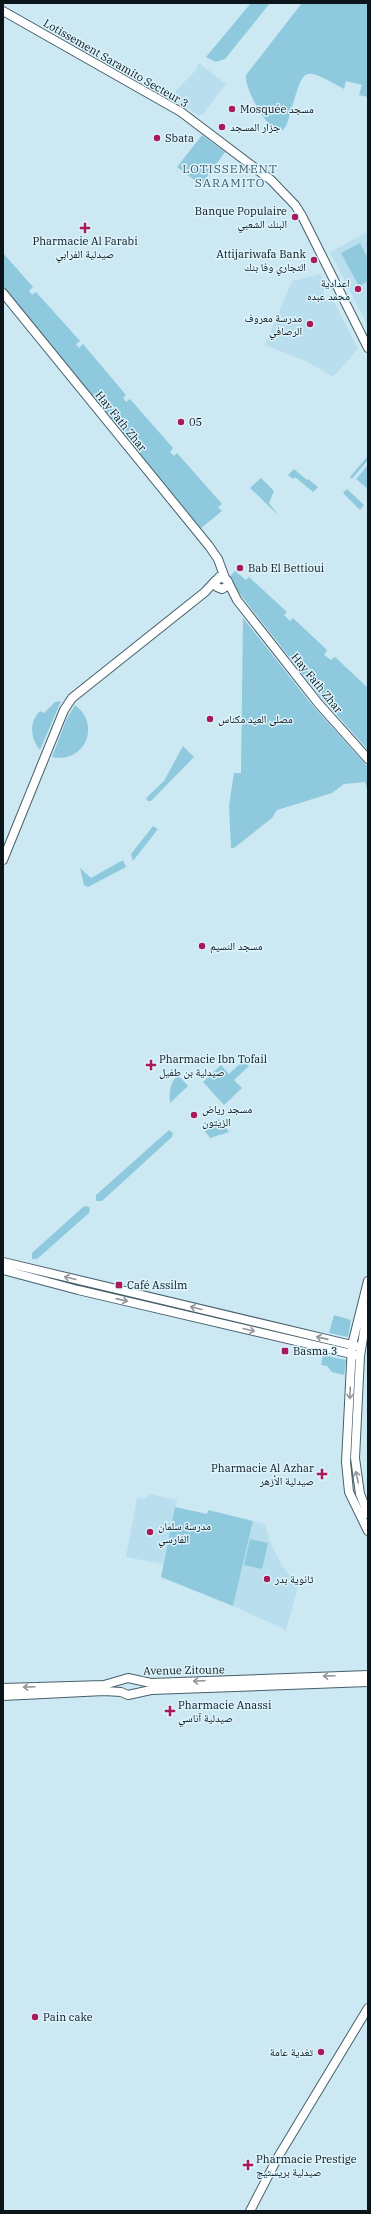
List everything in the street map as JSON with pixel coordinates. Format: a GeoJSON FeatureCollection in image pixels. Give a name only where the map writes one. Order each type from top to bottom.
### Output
{"type":"FeatureCollection","features":[{"type":"Feature","properties":{"kind":"street","name":"Lotissement Saramito Secteur 3"},"geometry":{"type":"LineString","coordinates":[[3,11],[181,112],[277,185],[295,205],[302,216],[368,348]]}},
{"type":"Feature","properties":{"kind":"street","name":"Hay Fath Zhar"},"geometry":{"type":"LineString","coordinates":[[3,292],[206,543],[220,564],[226,580],[237,600],[318,704],[368,759]]}},
{"type":"Feature","properties":{"kind":"street"},"geometry":{"type":"LineString","coordinates":[[220,564],[216,579],[216,586],[237,600]]}},
{"type":"Feature","properties":{"kind":"street"},"geometry":{"type":"LineString","coordinates":[[3,860],[64,710],[72,698],[205,592],[216,579],[221,577],[226,580],[226,587],[205,592]]}},
{"type":"Feature","properties":{"kind":"street"},"geometry":{"type":"LineString","coordinates":[[3,1262],[356,1351]]}},
{"type":"Feature","properties":{"kind":"street"},"geometry":{"type":"LineString","coordinates":[[3,1270],[78,1290],[356,1351]]}},
{"type":"Feature","properties":{"kind":"street"},"geometry":{"type":"LineString","coordinates":[[368,1281],[356,1351],[347,1454],[348,1480],[353,1501],[368,1531]]}},
{"type":"Feature","properties":{"kind":"street"},"geometry":{"type":"LineString","coordinates":[[368,1307],[356,1351],[355,1468],[360,1494],[368,1514]]}},
{"type":"Feature","properties":{"kind":"street","name":"Avenue Zitoune"},"geometry":{"type":"LineString","coordinates":[[3,1688],[104,1685],[128,1678],[151,1683],[368,1675]]}},
{"type":"Feature","properties":{"kind":"street"},"geometry":{"type":"LineString","coordinates":[[121,1692],[120,1685],[123,1680]]}},
{"type":"Feature","properties":{"kind":"street"},"geometry":{"type":"LineString","coordinates":[[134,1680],[137,1688],[134,1693]]}},
{"type":"Feature","properties":{"kind":"street","name":"Avenue Zitoune"},"geometry":{"type":"LineString","coordinates":[[3,1696],[121,1692],[128,1695],[152,1690],[368,1682]]}},
{"type":"Feature","properties":{"kind":"street"},"geometry":{"type":"LineString","coordinates":[[250,2211],[278,2157],[368,2008]]}},
{"type":"Feature","properties":{"kind":"shaded area"},"geometry":{"type":"Polygon","coordinates":[[[251,3],[270,3],[225,59],[216,62],[206,57],[251,3]]]}},
{"type":"Feature","properties":{"kind":"shaded area"},"geometry":{"type":"Polygon","coordinates":[[[302,3],[368,3],[368,97],[359,95],[362,85],[346,81],[344,89],[319,76],[312,74],[306,75],[302,79],[299,86],[288,122],[283,130],[271,125],[262,115],[250,93],[246,75],[302,3]]]}},
{"type":"Feature","properties":{"kind":"shaded area"},"geometry":{"type":"Polygon","coordinates":[[[199,63],[226,84],[202,115],[198,115],[171,96],[195,71],[199,63]]]}},
{"type":"Feature","properties":{"kind":"shaded area"},"geometry":{"type":"Polygon","coordinates":[[[202,135],[225,152],[201,185],[177,167],[202,135]]]}},
{"type":"Feature","properties":{"kind":"shaded area","name":"اعدادية محمد عبده"},"geometry":{"type":"Polygon","coordinates":[[[368,232],[368,326],[330,252],[368,232]]]}},
{"type":"Feature","properties":{"kind":"shaded area"},"geometry":{"type":"Polygon","coordinates":[[[360,243],[368,259],[368,281],[359,286],[341,253],[360,243]]]}},
{"type":"Feature","properties":{"kind":"shaded area"},"geometry":{"type":"Polygon","coordinates":[[[3,253],[33,287],[29,291],[32,295],[36,292],[80,341],[76,344],[79,348],[83,344],[126,395],[123,398],[126,402],[130,399],[173,448],[170,452],[174,456],[177,453],[222,504],[218,507],[222,511],[200,529],[3,286],[3,253]]]}},
{"type":"Feature","properties":{"kind":"shaded area","name":"مدرسة معروف الرصافي"},"geometry":{"type":"Polygon","coordinates":[[[320,274],[327,288],[323,292],[329,302],[332,298],[358,349],[333,377],[306,361],[265,345],[292,281],[320,274]]]}},
{"type":"Feature","properties":{"kind":"shaded area"},"geometry":{"type":"Polygon","coordinates":[[[367,457],[368,460],[352,479],[350,477],[367,457]]]}},
{"type":"Feature","properties":{"kind":"shaded area"},"geometry":{"type":"Polygon","coordinates":[[[368,465],[368,489],[356,479],[368,465]]]}},
{"type":"Feature","properties":{"kind":"shaded area"},"geometry":{"type":"Polygon","coordinates":[[[294,469],[318,487],[313,492],[295,477],[293,479],[288,475],[294,469]]]}},
{"type":"Feature","properties":{"kind":"shaded area"},"geometry":{"type":"Polygon","coordinates":[[[261,478],[274,491],[269,503],[279,516],[250,488],[261,478]]]}},
{"type":"Feature","properties":{"kind":"shaded area"},"geometry":{"type":"Polygon","coordinates":[[[347,489],[364,505],[360,510],[343,493],[347,489]]]}},
{"type":"Feature","properties":{"kind":"shaded area"},"geometry":{"type":"Polygon","coordinates":[[[235,571],[246,580],[249,577],[287,612],[284,615],[290,621],[293,618],[327,650],[324,655],[331,660],[335,657],[368,688],[368,750],[320,696],[236,589],[230,576],[235,571]]]}},
{"type":"Feature","properties":{"kind":"shaded area"},"geometry":{"type":"Polygon","coordinates":[[[243,618],[312,705],[368,767],[368,793],[365,782],[344,784],[332,793],[277,810],[272,818],[234,848],[231,848],[229,805],[234,773],[241,773],[243,618]]]}},
{"type":"Feature","properties":{"kind":"shaded area"},"geometry":{"type":"Polygon","coordinates":[[[61,701],[40,750],[34,740],[32,730],[36,715],[40,711],[44,713],[55,702],[61,701]]]}},
{"type":"Feature","properties":{"kind":"shaded area"},"geometry":{"type":"Polygon","coordinates":[[[75,705],[83,713],[87,723],[88,732],[86,741],[73,755],[63,758],[52,757],[67,718],[75,705]]]}},
{"type":"Feature","properties":{"kind":"shaded area"},"geometry":{"type":"Polygon","coordinates":[[[183,746],[194,757],[151,801],[148,801],[146,798],[164,781],[183,746]]]}},
{"type":"Feature","properties":{"kind":"shaded area"},"geometry":{"type":"Polygon","coordinates":[[[153,826],[158,829],[133,861],[131,854],[153,826]]]}},
{"type":"Feature","properties":{"kind":"shaded area"},"geometry":{"type":"Polygon","coordinates":[[[123,860],[126,867],[88,887],[84,885],[80,868],[91,878],[123,860]]]}},
{"type":"Feature","properties":{"kind":"shaded area"},"geometry":{"type":"Polygon","coordinates":[[[244,1060],[249,1066],[234,1080],[242,1088],[224,1105],[203,1082],[221,1065],[229,1074],[244,1060]]]}},
{"type":"Feature","properties":{"kind":"shaded area"},"geometry":{"type":"Polygon","coordinates":[[[178,1075],[188,1086],[170,1103],[173,1081],[178,1075]]]}},
{"type":"Feature","properties":{"kind":"shaded area"},"geometry":{"type":"Polygon","coordinates":[[[219,1119],[229,1132],[210,1138],[205,1131],[219,1119]]]}},
{"type":"Feature","properties":{"kind":"shaded area"},"geometry":{"type":"Polygon","coordinates":[[[169,1130],[173,1133],[172,1137],[102,1201],[96,1201],[96,1195],[169,1130]]]}},
{"type":"Feature","properties":{"kind":"shaded area"},"geometry":{"type":"Polygon","coordinates":[[[87,1206],[90,1208],[89,1213],[37,1259],[32,1259],[32,1253],[83,1207],[87,1206]]]}},
{"type":"Feature","properties":{"kind":"shaded area"},"geometry":{"type":"Polygon","coordinates":[[[334,1315],[351,1320],[348,1337],[329,1333],[334,1315]]]}},
{"type":"Feature","properties":{"kind":"shaded area"},"geometry":{"type":"Polygon","coordinates":[[[323,1355],[346,1360],[344,1375],[332,1372],[327,1366],[321,1365],[323,1355]]]}},
{"type":"Feature","properties":{"kind":"shaded area","name":"مدرسة سلمان الفارسي"},"geometry":{"type":"Polygon","coordinates":[[[150,1494],[177,1500],[163,1564],[126,1557],[137,1498],[145,1499],[150,1494]]]}},
{"type":"Feature","properties":{"kind":"shaded area"},"geometry":{"type":"Polygon","coordinates":[[[175,1507],[207,1514],[208,1510],[253,1521],[233,1606],[161,1577],[175,1507]]]}},
{"type":"Feature","properties":{"kind":"shaded area","name":"ثانوية بدر"},"geometry":{"type":"Polygon","coordinates":[[[253,1521],[265,1524],[269,1539],[281,1564],[289,1575],[299,1583],[286,1630],[233,1606],[253,1521]]]}},
{"type":"Feature","properties":{"kind":"shaded area"},"geometry":{"type":"Polygon","coordinates":[[[250,1539],[268,1543],[262,1569],[244,1565],[250,1539]]]}},
{"type":"Feature","properties":{"kind":"place","name":"Mosquée مسجد"},"geometry":{"type":"Point","coordinates":[232,109]}},
{"type":"Feature","properties":{"kind":"place","name":"جزار المسجد"},"geometry":{"type":"Point","coordinates":[222,127]}},
{"type":"Feature","properties":{"kind":"place","name":"Sbata"},"geometry":{"type":"Point","coordinates":[157,138]}},
{"type":"Feature","properties":{"kind":"place","name":"Banque Populaire البنك الشعبي"},"geometry":{"type":"Point","coordinates":[295,217]}},
{"type":"Feature","properties":{"kind":"place","name":"Pharmacie Al Farabi صيدلية الفرابي"},"geometry":{"type":"Point","coordinates":[85,228]}},
{"type":"Feature","properties":{"kind":"place","name":"Attijariwafa Bank التجاري وفا بنك"},"geometry":{"type":"Point","coordinates":[314,260]}},
{"type":"Feature","properties":{"kind":"place","name":"اعدادية محمد عبده"},"geometry":{"type":"Point","coordinates":[358,289]}},
{"type":"Feature","properties":{"kind":"place","name":"مدرسة معروف الرصافي"},"geometry":{"type":"Point","coordinates":[310,324]}},
{"type":"Feature","properties":{"kind":"place","name":"05"},"geometry":{"type":"Point","coordinates":[181,422]}},
{"type":"Feature","properties":{"kind":"place","name":"Bab El Bettioui"},"geometry":{"type":"Point","coordinates":[240,568]}},
{"type":"Feature","properties":{"kind":"place","name":"مصلى العيد مكناس"},"geometry":{"type":"Point","coordinates":[210,719]}},
{"type":"Feature","properties":{"kind":"place","name":"مسجد النسيم"},"geometry":{"type":"Point","coordinates":[202,946]}},
{"type":"Feature","properties":{"kind":"place","name":"Pharmacie Ibn Tofail صيدلية بن طفيل"},"geometry":{"type":"Point","coordinates":[151,1065]}},
{"type":"Feature","properties":{"kind":"place","name":"مسجد رياض الزيتون"},"geometry":{"type":"Point","coordinates":[194,1115]}},
{"type":"Feature","properties":{"kind":"place","name":"Café Assilm"},"geometry":{"type":"Point","coordinates":[119,1285]}},
{"type":"Feature","properties":{"kind":"place","name":"Basma 3"},"geometry":{"type":"Point","coordinates":[285,1351]}},
{"type":"Feature","properties":{"kind":"place","name":"Pharmacie Al Azhar صيدلية الأزهر"},"geometry":{"type":"Point","coordinates":[322,1474]}},
{"type":"Feature","properties":{"kind":"place","name":"مدرسة سلمان الفارسي"},"geometry":{"type":"Point","coordinates":[150,1532]}},
{"type":"Feature","properties":{"kind":"place","name":"ثانوية بدر"},"geometry":{"type":"Point","coordinates":[267,1579]}},
{"type":"Feature","properties":{"kind":"place","name":"Pharmacie Anassi صيدلية آناسي"},"geometry":{"type":"Point","coordinates":[170,1711]}},
{"type":"Feature","properties":{"kind":"place","name":"Pain cake"},"geometry":{"type":"Point","coordinates":[35,2017]}},
{"type":"Feature","properties":{"kind":"place","name":"تغدية عامة"},"geometry":{"type":"Point","coordinates":[321,2052]}},
{"type":"Feature","properties":{"kind":"place","name":"Pharmacie Prestige صيدلية بريستيج"},"geometry":{"type":"Point","coordinates":[248,2165]}},
{"type":"Feature","properties":{"kind":"district","name":"LOTISSEMENT SARAMITO"},"geometry":{"type":"Point","coordinates":[230,176]}}]}
